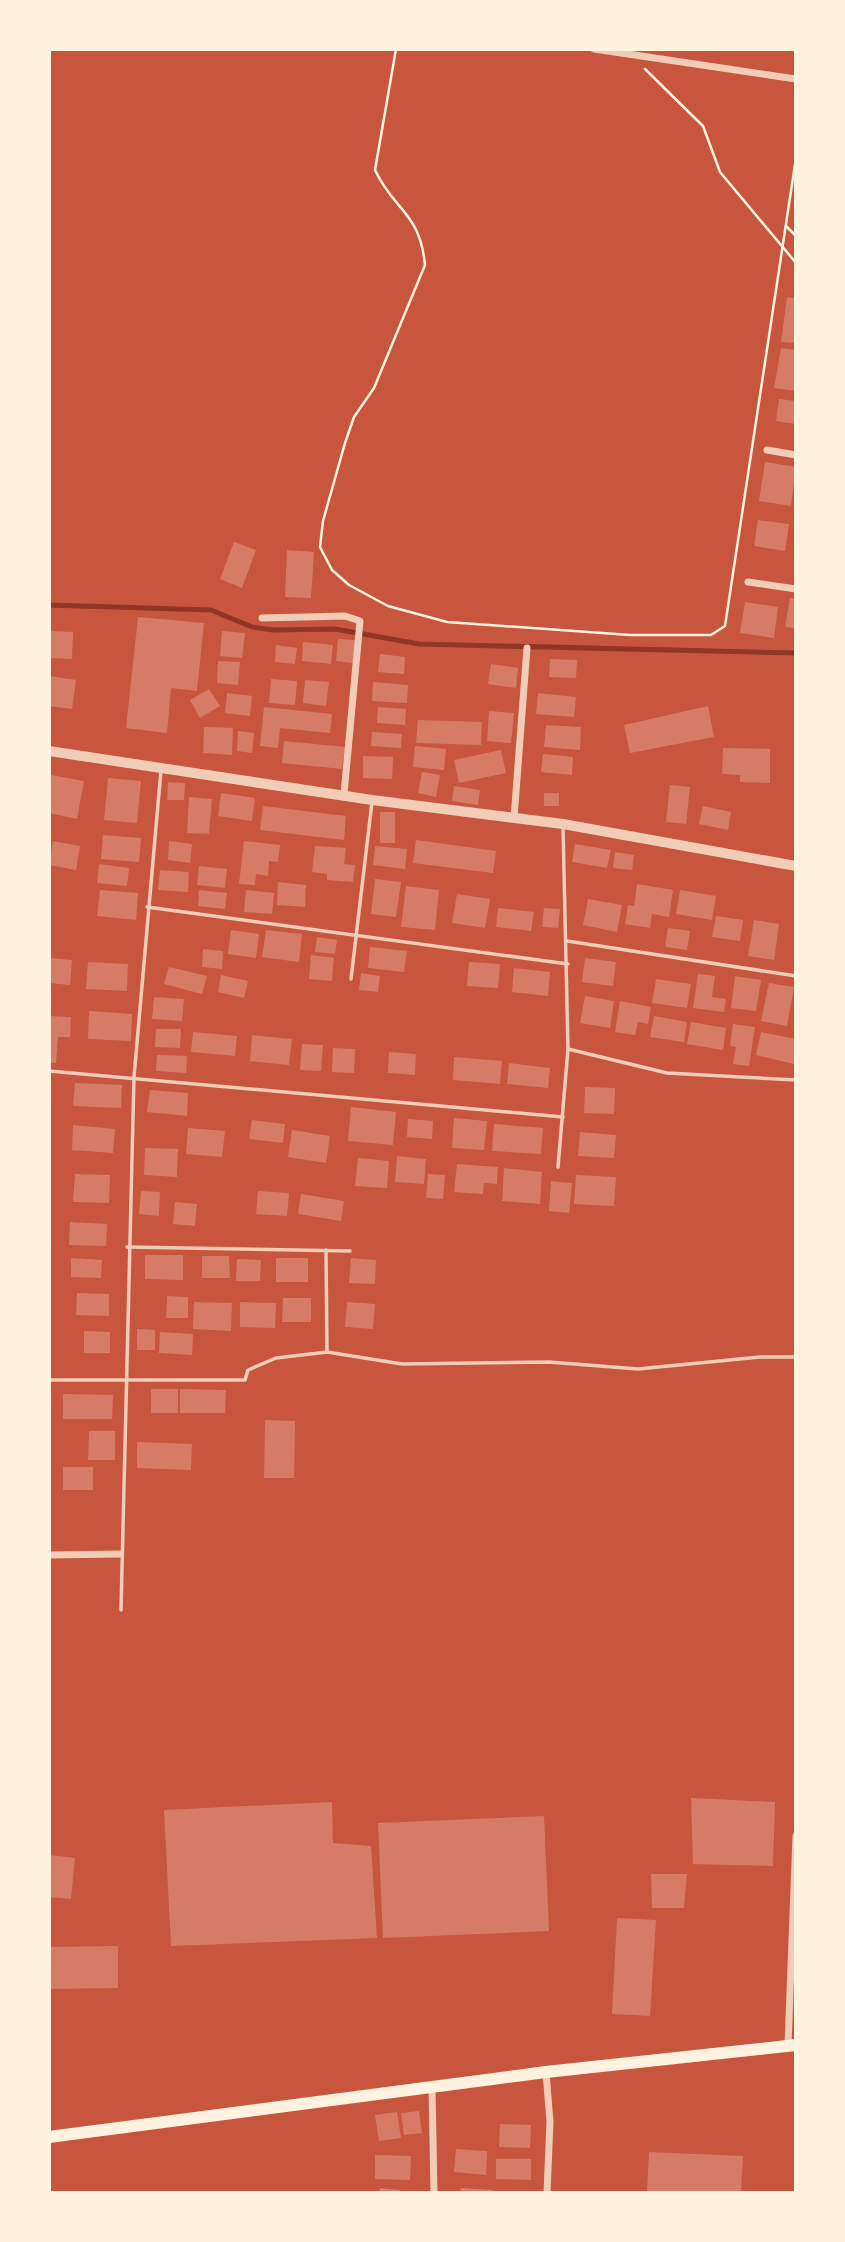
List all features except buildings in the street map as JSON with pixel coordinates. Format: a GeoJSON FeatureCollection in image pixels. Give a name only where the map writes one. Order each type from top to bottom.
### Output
{"type":"FeatureCollection","features":[{"type":"Feature","properties":{"kind":"main road"},"geometry":{"type":"LineString","coordinates":[[49,2137],[546,2072],[792,2045]]}},
{"type":"Feature","properties":{"kind":"street"},"geometry":{"type":"LineString","coordinates":[[594,49],[796,79]]}},
{"type":"Feature","properties":{"kind":"street"},"geometry":{"type":"LineString","coordinates":[[767,450],[796,455]]}},
{"type":"Feature","properties":{"kind":"street"},"geometry":{"type":"LineString","coordinates":[[748,582],[796,589]]}},
{"type":"Feature","properties":{"kind":"street"},"geometry":{"type":"LineString","coordinates":[[262,618],[345,616],[360,621],[344,794]]}},
{"type":"Feature","properties":{"kind":"street"},"geometry":{"type":"LineString","coordinates":[[514,818],[527,648]]}},
{"type":"Feature","properties":{"kind":"street"},"geometry":{"type":"LineString","coordinates":[[49,751],[372,800],[562,824],[796,866]]}},
{"type":"Feature","properties":{"kind":"street"},"geometry":{"type":"LineString","coordinates":[[49,1555],[120,1554]]}},
{"type":"Feature","properties":{"kind":"street"},"geometry":{"type":"LineString","coordinates":[[792,2045],[796,1836]]}},
{"type":"Feature","properties":{"kind":"street"},"geometry":{"type":"LineString","coordinates":[[546,2072],[551,2122],[547,2193]]}},
{"type":"Feature","properties":{"kind":"street"},"geometry":{"type":"LineString","coordinates":[[432,2087],[434,2193]]}},
{"type":"Feature","properties":{"kind":"lane"},"geometry":{"type":"LineString","coordinates":[[121,1610],[127,1247],[134,1077],[161,768]]}},
{"type":"Feature","properties":{"kind":"lane"},"geometry":{"type":"LineString","coordinates":[[351,979],[372,800]]}},
{"type":"Feature","properties":{"kind":"lane"},"geometry":{"type":"LineString","coordinates":[[558,1167],[568,1049],[568,964],[562,824]]}},
{"type":"Feature","properties":{"kind":"lane"},"geometry":{"type":"LineString","coordinates":[[147,907],[568,964]]}},
{"type":"Feature","properties":{"kind":"lane"},"geometry":{"type":"LineString","coordinates":[[567,941],[796,976]]}},
{"type":"Feature","properties":{"kind":"lane"},"geometry":{"type":"LineString","coordinates":[[568,1049],[667,1073],[796,1080]]}},
{"type":"Feature","properties":{"kind":"lane"},"geometry":{"type":"LineString","coordinates":[[49,1072],[134,1077],[563,1118]]}},
{"type":"Feature","properties":{"kind":"lane"},"geometry":{"type":"LineString","coordinates":[[127,1247],[350,1251]]}},
{"type":"Feature","properties":{"kind":"lane"},"geometry":{"type":"LineString","coordinates":[[326,1251],[327,1352]]}},
{"type":"Feature","properties":{"kind":"lane"},"geometry":{"type":"LineString","coordinates":[[49,1380],[245,1380],[248,1370],[276,1358],[327,1352],[402,1364],[549,1362],[638,1369],[760,1357],[796,1357]]}},
{"type":"Feature","properties":{"kind":"path"},"geometry":{"type":"LineString","coordinates":[[396,49],[375,170],[382,186],[413,220],[423,245],[425,265],[374,388],[354,417],[323,521],[320,547],[332,570],[349,585],[388,606],[447,622],[528,630],[711,635],[724,626],[796,158]]}},
{"type":"Feature","properties":{"kind":"path"},"geometry":{"type":"LineString","coordinates":[[630,55],[703,125],[720,172],[781,248],[796,262]]}},
{"type":"Feature","properties":{"kind":"path"},"geometry":{"type":"LineString","coordinates":[[785,226],[796,236]]}},
{"type":"Feature","properties":{"kind":"waterway"},"geometry":{"type":"LineString","coordinates":[[49,605],[211,610],[252,627],[273,630],[335,629],[419,644],[796,653]]}}]}
